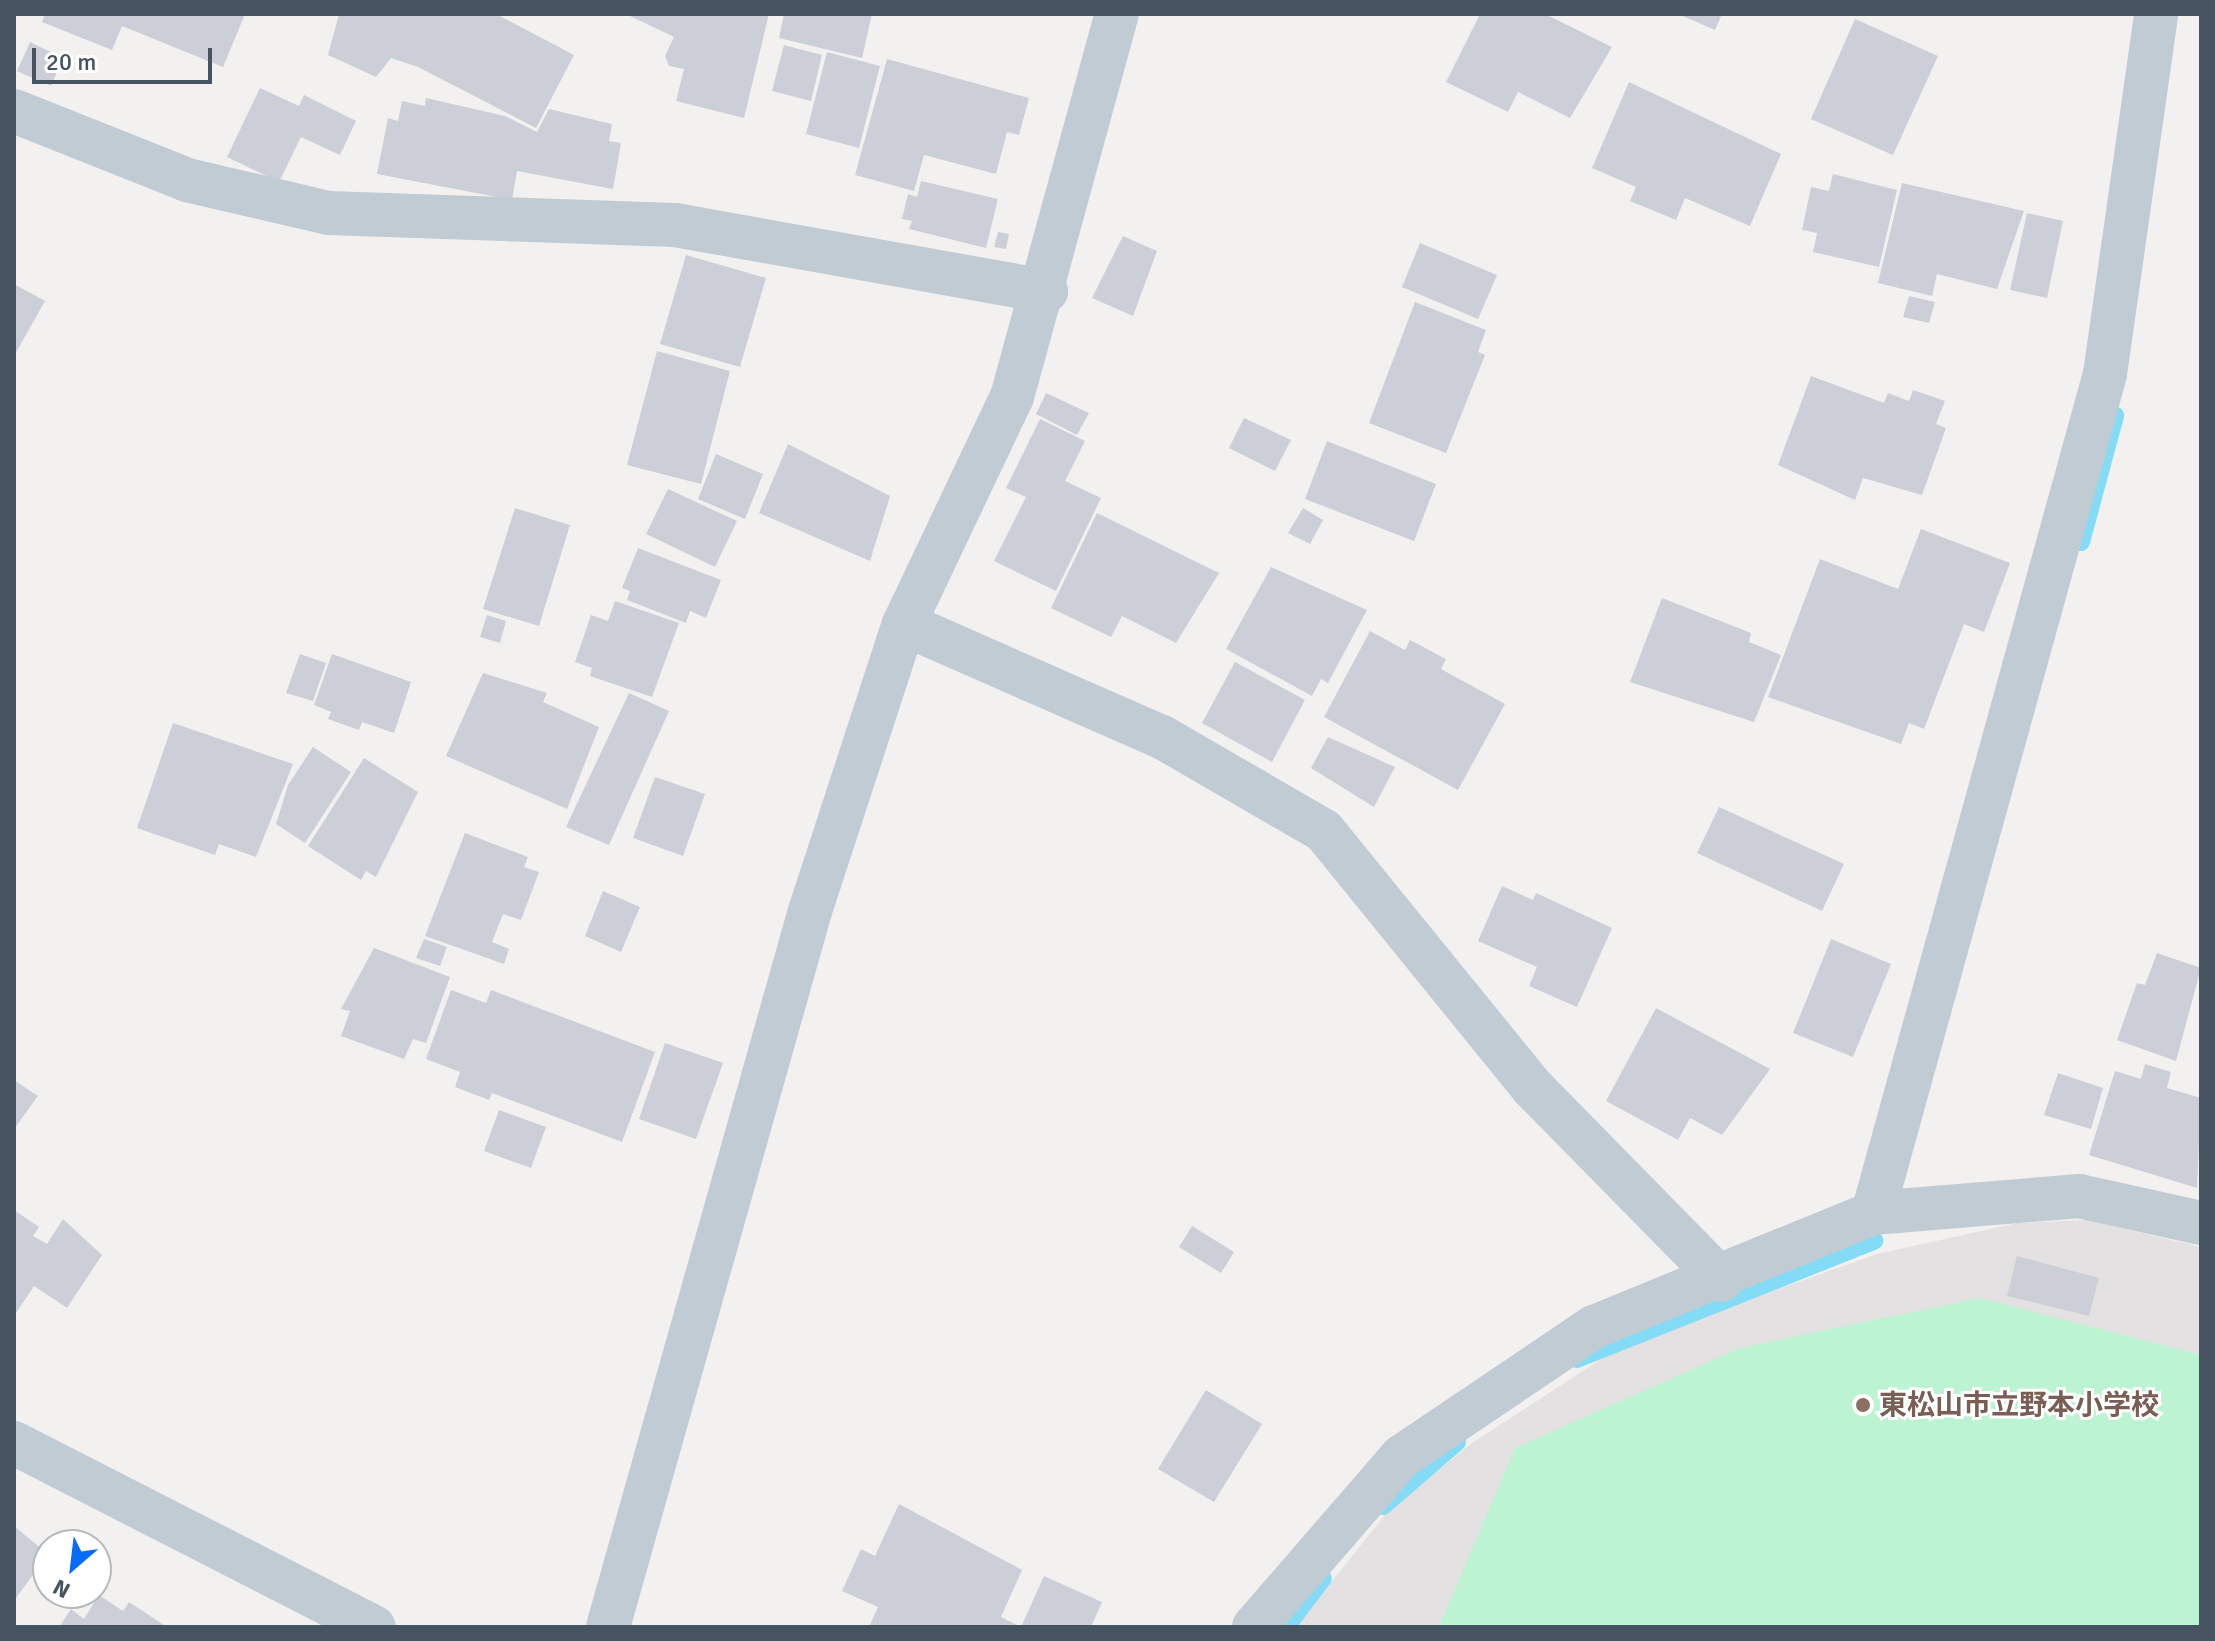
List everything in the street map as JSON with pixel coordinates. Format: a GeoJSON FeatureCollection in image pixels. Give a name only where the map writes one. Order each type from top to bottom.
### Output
{"type":"FeatureCollection","features":[{"type":"Feature","properties":{"kind":"street"},"geometry":{"type":"LineString","coordinates":[[608,1627],[810,911],[904,624],[1012,397],[1046,291],[1117,14]]}},
{"type":"Feature","properties":{"kind":"street"},"geometry":{"type":"LineString","coordinates":[[1873,1213],[2105,374],[2156,14]]}},
{"type":"Feature","properties":{"kind":"street"},"geometry":{"type":"LineString","coordinates":[[14,111],[187,180],[329,213],[675,225],[1046,291]]}},
{"type":"Feature","properties":{"kind":"street"},"geometry":{"type":"LineString","coordinates":[[904,624],[1162,737],[1324,831],[1533,1088],[1722,1280]]}},
{"type":"Feature","properties":{"kind":"street"},"geometry":{"type":"LineString","coordinates":[[1254,1627],[1401,1457],[1594,1327],[1722,1280],[1873,1213],[2079,1196],[2201,1223]]}},
{"type":"Feature","properties":{"kind":"street"},"geometry":{"type":"LineString","coordinates":[[14,1443],[374,1627]]}},
{"type":"Feature","properties":{"kind":"shaded area","name":"東松山市立野本小学校"},"geometry":{"type":"Polygon","coordinates":[[[2088,1220],[2201,1247],[2201,1627],[1295,1627],[1389,1510],[1472,1443],[1626,1343],[1877,1254],[2017,1223],[2088,1220]]]}},
{"type":"Feature","properties":{"kind":"green space","name":"東松山市立野本小学校"},"geometry":{"type":"Polygon","coordinates":[[[1980,1298],[2201,1355],[2201,1627],[1439,1627],[1515,1448],[1740,1348],[1980,1298]]]}},
{"type":"Feature","properties":{"kind":"building"},"geometry":{"type":"Polygon","coordinates":[[[45,14],[245,14],[223,67],[122,26],[112,50],[42,22],[45,14]]]}},
{"type":"Feature","properties":{"kind":"building"},"geometry":{"type":"Polygon","coordinates":[[[339,14],[496,14],[574,55],[536,128],[418,67],[391,58],[376,77],[328,55],[339,14]]]}},
{"type":"Feature","properties":{"kind":"building"},"geometry":{"type":"Polygon","coordinates":[[[626,14],[769,14],[744,118],[676,101],[684,69],[669,66],[665,56],[674,37],[626,14]]]}},
{"type":"Feature","properties":{"kind":"building"},"geometry":{"type":"Polygon","coordinates":[[[784,14],[872,14],[862,58],[779,38],[784,14]]]}},
{"type":"Feature","properties":{"kind":"building"},"geometry":{"type":"Polygon","coordinates":[[[1480,14],[1545,14],[1612,47],[1570,118],[1518,92],[1508,112],[1446,82],[1480,14]]]}},
{"type":"Feature","properties":{"kind":"building"},"geometry":{"type":"Polygon","coordinates":[[[1678,14],[1722,14],[1715,30],[1678,14]]]}},
{"type":"Feature","properties":{"kind":"building"},"geometry":{"type":"Polygon","coordinates":[[[1855,19],[1938,56],[1893,155],[1811,119],[1855,19]]]}},
{"type":"Feature","properties":{"kind":"building"},"geometry":{"type":"Polygon","coordinates":[[[30,42],[63,58],[51,86],[17,71],[30,42]]]}},
{"type":"Feature","properties":{"kind":"building"},"geometry":{"type":"Polygon","coordinates":[[[784,45],[822,55],[811,101],[772,91],[784,45]]]}},
{"type":"Feature","properties":{"kind":"building"},"geometry":{"type":"Polygon","coordinates":[[[827,52],[880,66],[859,148],[806,134],[827,52]]]}},
{"type":"Feature","properties":{"kind":"building"},"geometry":{"type":"Polygon","coordinates":[[[887,59],[1029,98],[1019,135],[1007,132],[996,174],[924,155],[914,191],[855,175],[887,59]]]}},
{"type":"Feature","properties":{"kind":"building"},"geometry":{"type":"Polygon","coordinates":[[[1629,82],[1781,154],[1750,226],[1685,198],[1676,220],[1630,201],[1636,187],[1592,168],[1629,82]]]}},
{"type":"Feature","properties":{"kind":"building"},"geometry":{"type":"Polygon","coordinates":[[[260,88],[299,106],[304,95],[356,121],[340,155],[301,137],[279,182],[227,157],[260,88]]]}},
{"type":"Feature","properties":{"kind":"building"},"geometry":{"type":"Polygon","coordinates":[[[426,98],[505,116],[537,132],[549,109],[612,124],[609,141],[621,143],[613,189],[517,171],[512,200],[377,174],[388,118],[398,121],[402,101],[425,106],[426,98]]]}},
{"type":"Feature","properties":{"kind":"building"},"geometry":{"type":"Polygon","coordinates":[[[1833,174],[1897,190],[1879,267],[1813,252],[1817,233],[1802,230],[1811,187],[1829,191],[1833,174]]]}},
{"type":"Feature","properties":{"kind":"building"},"geometry":{"type":"Polygon","coordinates":[[[921,181],[998,199],[986,248],[909,229],[912,221],[902,219],[908,194],[917,197],[921,181]]]}},
{"type":"Feature","properties":{"kind":"building"},"geometry":{"type":"Polygon","coordinates":[[[1902,183],[2024,211],[1997,289],[1937,274],[1932,296],[1878,283],[1902,183]]]}},
{"type":"Feature","properties":{"kind":"building"},"geometry":{"type":"Polygon","coordinates":[[[2027,213],[2063,221],[2047,298],[2010,290],[2027,213]]]}},
{"type":"Feature","properties":{"kind":"building"},"geometry":{"type":"Polygon","coordinates":[[[998,232],[1009,234],[1006,249],[994,247],[998,232]]]}},
{"type":"Feature","properties":{"kind":"building"},"geometry":{"type":"Polygon","coordinates":[[[1123,236],[1157,251],[1133,316],[1092,298],[1123,236]]]}},
{"type":"Feature","properties":{"kind":"building"},"geometry":{"type":"Polygon","coordinates":[[[1420,243],[1497,275],[1478,319],[1402,287],[1420,243]]]}},
{"type":"Feature","properties":{"kind":"building"},"geometry":{"type":"Polygon","coordinates":[[[686,255],[766,278],[740,367],[660,344],[686,255]]]}},
{"type":"Feature","properties":{"kind":"building"},"geometry":{"type":"Polygon","coordinates":[[[14,284],[45,301],[14,356],[14,284]]]}},
{"type":"Feature","properties":{"kind":"building"},"geometry":{"type":"Polygon","coordinates":[[[1909,296],[1935,302],[1929,323],[1903,317],[1909,296]]]}},
{"type":"Feature","properties":{"kind":"building"},"geometry":{"type":"Polygon","coordinates":[[[1415,302],[1486,330],[1478,352],[1485,355],[1446,453],[1369,423],[1415,302]]]}},
{"type":"Feature","properties":{"kind":"building"},"geometry":{"type":"Polygon","coordinates":[[[657,351],[730,371],[701,484],[627,465],[657,351]]]}},
{"type":"Feature","properties":{"kind":"building"},"geometry":{"type":"Polygon","coordinates":[[[1811,376],[1884,403],[1888,393],[1909,401],[1913,390],[1945,401],[1936,424],[1946,428],[1922,495],[1863,478],[1855,500],[1778,465],[1811,376]]]}},
{"type":"Feature","properties":{"kind":"building"},"geometry":{"type":"Polygon","coordinates":[[[1046,393],[1089,413],[1077,435],[1036,414],[1046,393]]]}},
{"type":"Feature","properties":{"kind":"building"},"geometry":{"type":"Polygon","coordinates":[[[1244,418],[1291,440],[1275,471],[1229,448],[1244,418]]]}},
{"type":"Feature","properties":{"kind":"building"},"geometry":{"type":"Polygon","coordinates":[[[1040,419],[1085,441],[1065,481],[1101,498],[1056,591],[994,561],[1026,497],[1006,488],[1040,419]]]}},
{"type":"Feature","properties":{"kind":"building"},"geometry":{"type":"Polygon","coordinates":[[[1327,441],[1436,484],[1414,541],[1305,499],[1327,441]]]}},
{"type":"Feature","properties":{"kind":"building"},"geometry":{"type":"Polygon","coordinates":[[[788,444],[890,496],[870,561],[759,513],[788,444]]]}},
{"type":"Feature","properties":{"kind":"building"},"geometry":{"type":"Polygon","coordinates":[[[716,454],[763,474],[745,519],[698,499],[716,454]]]}},
{"type":"Feature","properties":{"kind":"building"},"geometry":{"type":"Polygon","coordinates":[[[668,489],[737,521],[715,567],[646,534],[668,489]]]}},
{"type":"Feature","properties":{"kind":"building"},"geometry":{"type":"Polygon","coordinates":[[[515,508],[570,525],[539,626],[483,609],[515,508]]]}},
{"type":"Feature","properties":{"kind":"building"},"geometry":{"type":"Polygon","coordinates":[[[1303,508],[1323,520],[1310,544],[1288,533],[1303,508]]]}},
{"type":"Feature","properties":{"kind":"building"},"geometry":{"type":"Polygon","coordinates":[[[1097,513],[1219,573],[1176,643],[1122,616],[1111,637],[1051,608],[1097,513]]]}},
{"type":"Feature","properties":{"kind":"building"},"geometry":{"type":"Polygon","coordinates":[[[1921,529],[2010,563],[1984,632],[1964,624],[1924,729],[1909,723],[1901,744],[1768,697],[1820,559],[1898,589],[1921,529]]]}},
{"type":"Feature","properties":{"kind":"building"},"geometry":{"type":"Polygon","coordinates":[[[638,548],[721,580],[706,618],[690,611],[686,623],[627,600],[630,591],[622,588],[638,548]]]}},
{"type":"Feature","properties":{"kind":"building"},"geometry":{"type":"Polygon","coordinates":[[[1271,567],[1367,610],[1328,683],[1321,679],[1312,696],[1226,649],[1271,567]]]}},
{"type":"Feature","properties":{"kind":"building"},"geometry":{"type":"Polygon","coordinates":[[[1662,598],[1751,633],[1749,642],[1781,655],[1754,722],[1630,682],[1662,598]]]}},
{"type":"Feature","properties":{"kind":"building"},"geometry":{"type":"Polygon","coordinates":[[[615,601],[679,623],[652,697],[590,676],[592,668],[575,662],[591,615],[608,621],[615,601]]]}},
{"type":"Feature","properties":{"kind":"building"},"geometry":{"type":"Polygon","coordinates":[[[487,615],[506,621],[500,643],[480,637],[487,615]]]}},
{"type":"Feature","properties":{"kind":"building"},"geometry":{"type":"Polygon","coordinates":[[[1370,631],[1405,650],[1410,640],[1446,659],[1441,669],[1505,704],[1458,790],[1324,717],[1370,631]]]}},
{"type":"Feature","properties":{"kind":"building"},"geometry":{"type":"Polygon","coordinates":[[[300,654],[326,663],[313,701],[286,693],[300,654]]]}},
{"type":"Feature","properties":{"kind":"building"},"geometry":{"type":"Polygon","coordinates":[[[332,654],[411,682],[394,733],[362,722],[359,730],[328,719],[331,712],[314,705],[332,654]]]}},
{"type":"Feature","properties":{"kind":"building"},"geometry":{"type":"Polygon","coordinates":[[[1235,662],[1305,700],[1272,762],[1202,723],[1235,662]]]}},
{"type":"Feature","properties":{"kind":"building"},"geometry":{"type":"Polygon","coordinates":[[[483,673],[547,693],[543,702],[599,727],[567,809],[446,756],[483,673]]]}},
{"type":"Feature","properties":{"kind":"building"},"geometry":{"type":"Polygon","coordinates":[[[629,693],[669,711],[609,845],[566,827],[629,693]]]}},
{"type":"Feature","properties":{"kind":"building"},"geometry":{"type":"Polygon","coordinates":[[[173,723],[293,764],[256,857],[219,844],[215,855],[137,828],[173,723]]]}},
{"type":"Feature","properties":{"kind":"building"},"geometry":{"type":"Polygon","coordinates":[[[1328,737],[1395,767],[1374,807],[1311,768],[1328,737]]]}},
{"type":"Feature","properties":{"kind":"building"},"geometry":{"type":"Polygon","coordinates":[[[313,747],[351,772],[305,843],[276,824],[288,785],[313,747]]]}},
{"type":"Feature","properties":{"kind":"building"},"geometry":{"type":"Polygon","coordinates":[[[364,758],[418,792],[376,877],[366,871],[361,880],[308,846],[364,758]]]}},
{"type":"Feature","properties":{"kind":"building"},"geometry":{"type":"Polygon","coordinates":[[[655,777],[705,794],[683,856],[633,838],[655,777]]]}},
{"type":"Feature","properties":{"kind":"building"},"geometry":{"type":"Polygon","coordinates":[[[1719,807],[1844,864],[1822,911],[1697,853],[1719,807]]]}},
{"type":"Feature","properties":{"kind":"building"},"geometry":{"type":"Polygon","coordinates":[[[465,833],[528,857],[524,867],[539,872],[521,920],[503,914],[492,942],[509,949],[504,964],[425,936],[465,833]]]}},
{"type":"Feature","properties":{"kind":"building"},"geometry":{"type":"Polygon","coordinates":[[[1502,886],[1533,900],[1536,893],[1612,928],[1577,1007],[1529,986],[1537,967],[1478,941],[1502,886]]]}},
{"type":"Feature","properties":{"kind":"building"},"geometry":{"type":"Polygon","coordinates":[[[603,891],[640,907],[621,952],[585,936],[603,891]]]}},
{"type":"Feature","properties":{"kind":"building"},"geometry":{"type":"Polygon","coordinates":[[[424,939],[447,947],[440,966],[416,958],[424,939]]]}},
{"type":"Feature","properties":{"kind":"building"},"geometry":{"type":"Polygon","coordinates":[[[1831,939],[1891,964],[1853,1057],[1793,1033],[1831,939]]]}},
{"type":"Feature","properties":{"kind":"building"},"geometry":{"type":"Polygon","coordinates":[[[374,948],[450,977],[426,1043],[413,1039],[404,1059],[341,1036],[350,1011],[341,1009],[374,948]]]}},
{"type":"Feature","properties":{"kind":"building"},"geometry":{"type":"Polygon","coordinates":[[[2157,953],[2201,968],[2176,1061],[2117,1040],[2137,983],[2145,985],[2157,953]]]}},
{"type":"Feature","properties":{"kind":"building"},"geometry":{"type":"Polygon","coordinates":[[[451,990],[486,1003],[491,990],[655,1052],[622,1142],[492,1093],[489,1100],[455,1087],[460,1072],[426,1059],[451,990]]]}},
{"type":"Feature","properties":{"kind":"building"},"geometry":{"type":"Polygon","coordinates":[[[1656,1008],[1770,1069],[1722,1135],[1690,1118],[1678,1140],[1606,1101],[1656,1008]]]}},
{"type":"Feature","properties":{"kind":"building"},"geometry":{"type":"Polygon","coordinates":[[[665,1043],[723,1063],[696,1139],[639,1119],[665,1043]]]}},
{"type":"Feature","properties":{"kind":"building"},"geometry":{"type":"Polygon","coordinates":[[[2145,1064],[2171,1072],[2167,1088],[2201,1098],[2197,1188],[2089,1155],[2115,1071],[2141,1079],[2145,1064]]]}},
{"type":"Feature","properties":{"kind":"building"},"geometry":{"type":"Polygon","coordinates":[[[2058,1073],[2103,1088],[2091,1129],[2044,1115],[2058,1073]]]}},
{"type":"Feature","properties":{"kind":"building"},"geometry":{"type":"Polygon","coordinates":[[[14,1080],[38,1096],[14,1129],[14,1080]]]}},
{"type":"Feature","properties":{"kind":"building"},"geometry":{"type":"Polygon","coordinates":[[[499,1110],[546,1127],[531,1168],[484,1151],[499,1110]]]}},
{"type":"Feature","properties":{"kind":"building"},"geometry":{"type":"Polygon","coordinates":[[[14,1210],[39,1227],[33,1236],[47,1244],[63,1219],[102,1255],[67,1308],[34,1286],[14,1316],[14,1210]]]}},
{"type":"Feature","properties":{"kind":"building"},"geometry":{"type":"Polygon","coordinates":[[[1192,1226],[1234,1252],[1221,1273],[1179,1247],[1192,1226]]]}},
{"type":"Feature","properties":{"kind":"building"},"geometry":{"type":"Polygon","coordinates":[[[2017,1256],[2099,1278],[2089,1316],[2007,1296],[2017,1256]]]}},
{"type":"Feature","properties":{"kind":"building"},"geometry":{"type":"Polygon","coordinates":[[[1206,1390],[1262,1424],[1214,1502],[1158,1469],[1206,1390]]]}},
{"type":"Feature","properties":{"kind":"building"},"geometry":{"type":"Polygon","coordinates":[[[899,1504],[1022,1570],[1001,1617],[1021,1627],[869,1627],[878,1607],[842,1591],[861,1549],[875,1556],[899,1504]]]}},
{"type":"Feature","properties":{"kind":"building"},"geometry":{"type":"Polygon","coordinates":[[[14,1526],[32,1541],[32,1576],[14,1597],[14,1526]]]}},
{"type":"Feature","properties":{"kind":"building"},"geometry":{"type":"Polygon","coordinates":[[[1044,1576],[1102,1602],[1091,1627],[1021,1627],[1044,1576]]]}},
{"type":"Feature","properties":{"kind":"building"},"geometry":{"type":"Polygon","coordinates":[[[129,1602],[167,1627],[59,1627],[71,1609],[84,1619],[90,1609],[112,1609],[112,1604],[123,1611],[129,1602]]]}},
{"type":"Feature","properties":{"kind":"waterway"},"geometry":{"type":"LineString","coordinates":[[2081,542],[2115,416]]}},
{"type":"Feature","properties":{"kind":"waterway"},"geometry":{"type":"LineString","coordinates":[[1577,1359],[1874,1241]]}},
{"type":"Feature","properties":{"kind":"waterway"},"geometry":{"type":"LineString","coordinates":[[1383,1506],[1457,1442]]}},
{"type":"Feature","properties":{"kind":"waterway"},"geometry":{"type":"LineString","coordinates":[[1286,1627],[1323,1578]]}},
{"type":"Feature","properties":{"kind":"place","name":"東松山市立野本小学校"},"geometry":{"type":"Point","coordinates":[1863,1405]}}]}
